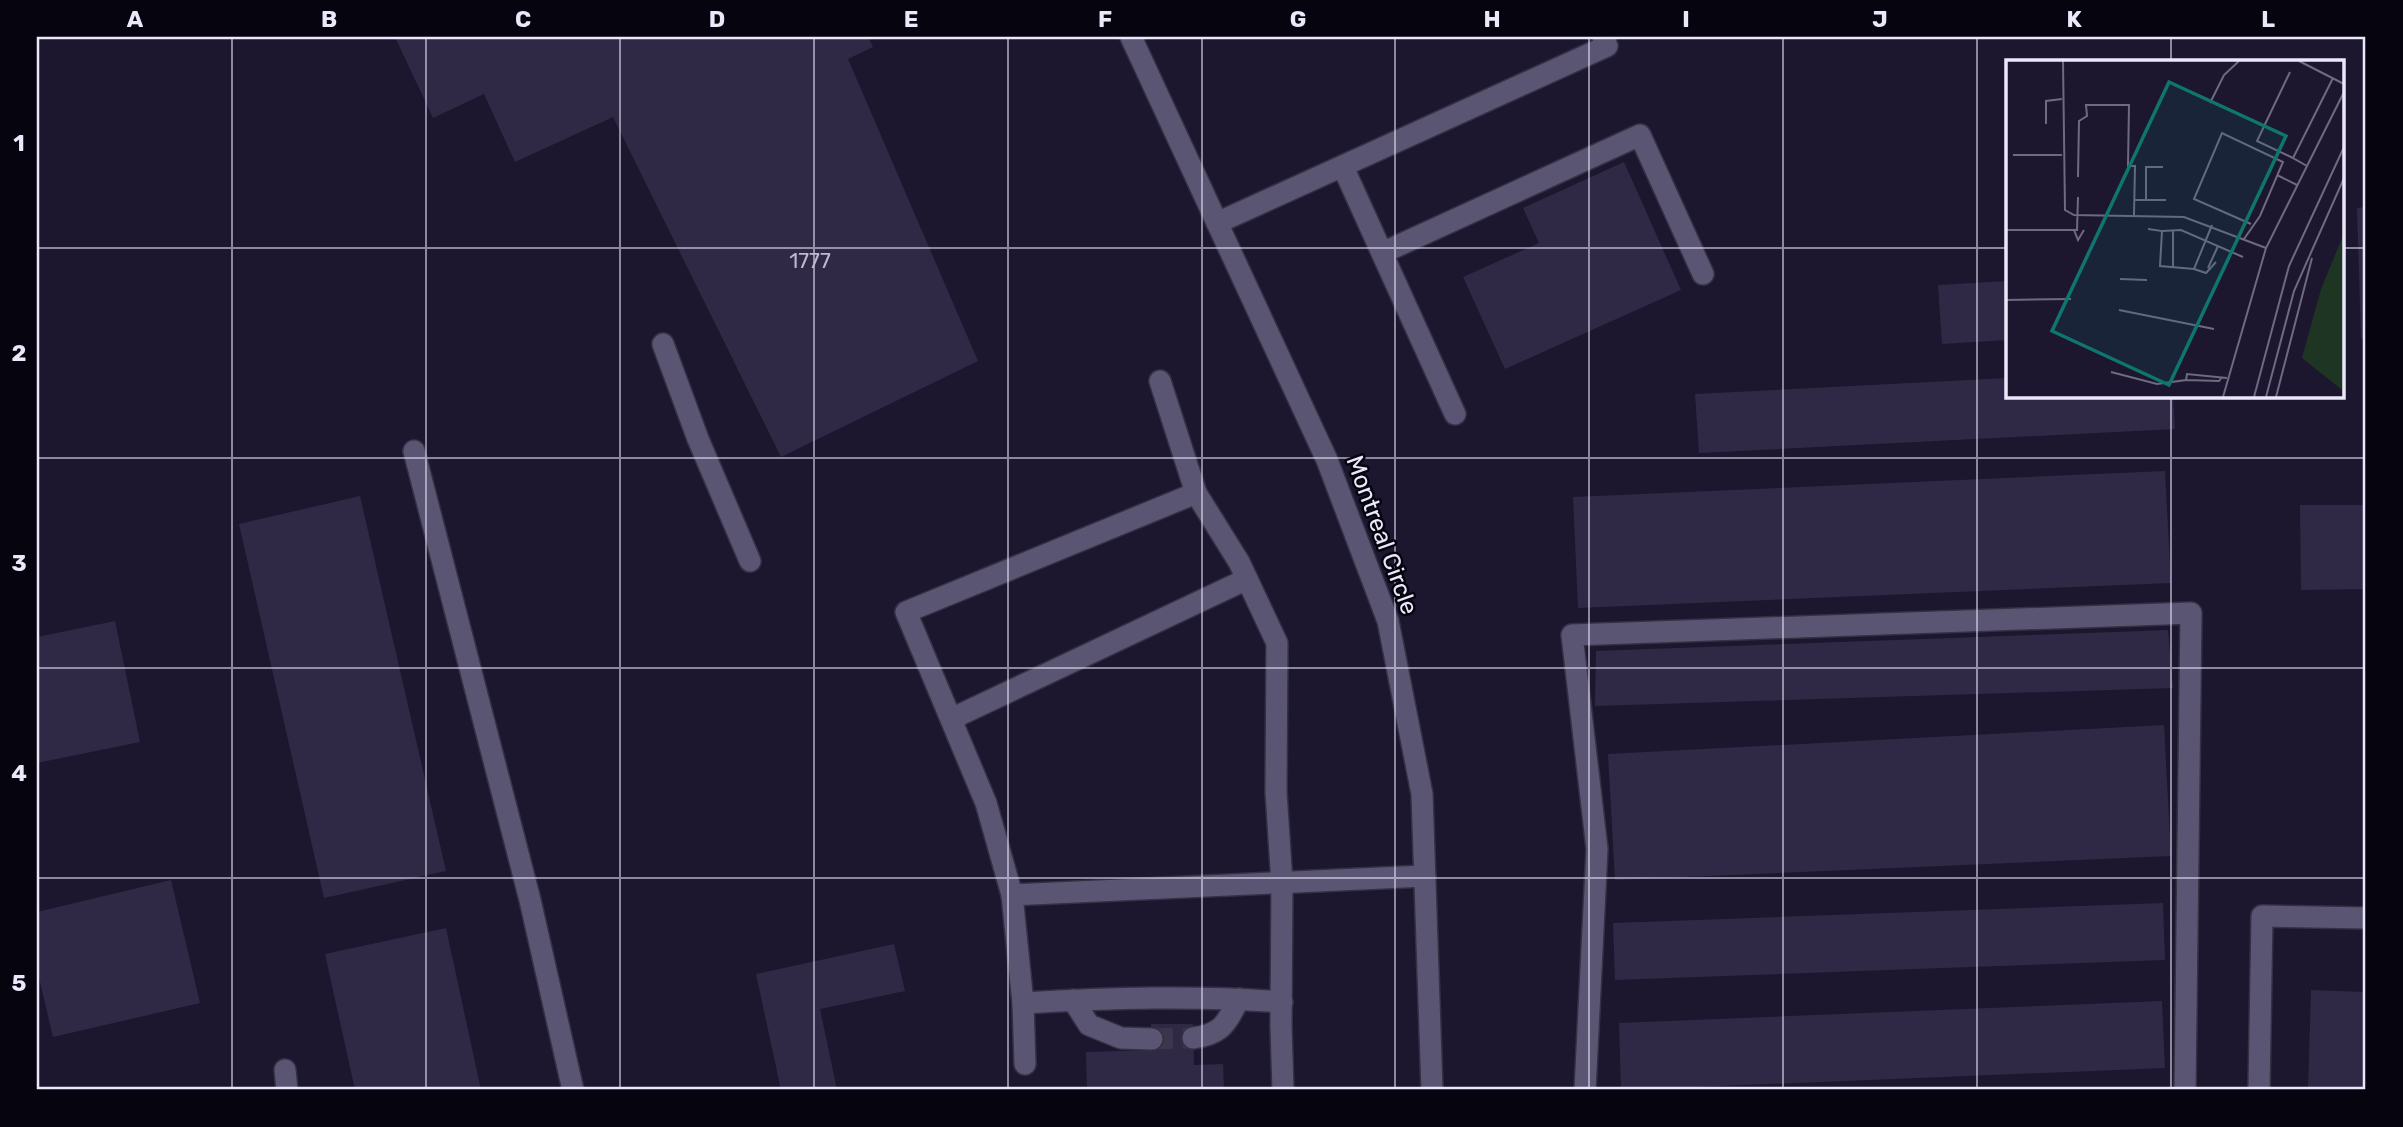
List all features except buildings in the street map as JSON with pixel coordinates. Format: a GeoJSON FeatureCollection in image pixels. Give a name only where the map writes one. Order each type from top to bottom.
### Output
{"type":"FeatureCollection","features":[{"type":"Feature","properties":{"kind":"street","name":"Montreal Circle"},"geometry":{"type":"LineString","coordinates":[[1131,37],[1327,460],[1388,621],[1422,794],[1432,1090]]}},
{"type":"Feature","properties":{"kind":"street"},"geometry":{"type":"LineString","coordinates":[[1217,223],[1607,46],[1604,37]]}},
{"type":"Feature","properties":{"kind":"street"},"geometry":{"type":"LineString","coordinates":[[1382,253],[1640,135],[1703,274]]}},
{"type":"Feature","properties":{"kind":"street"},"geometry":{"type":"LineString","coordinates":[[1343,167],[1455,414]]}},
{"type":"Feature","properties":{"kind":"street"},"geometry":{"type":"LineString","coordinates":[[663,344],[698,439],[750,561]]}},
{"type":"Feature","properties":{"kind":"street"},"geometry":{"type":"LineString","coordinates":[[1160,381],[1196,493],[1239,562],[1277,643],[1276,792],[1282,883],[1283,1090]]}},
{"type":"Feature","properties":{"kind":"street"},"geometry":{"type":"LineString","coordinates":[[414,451],[530,901],[573,1090]]}},
{"type":"Feature","properties":{"kind":"street"},"geometry":{"type":"LineString","coordinates":[[1025,1064],[1023,1003],[1012,895],[986,803],[906,612],[1196,493]]}},
{"type":"Feature","properties":{"kind":"street"},"geometry":{"type":"LineString","coordinates":[[951,719],[1247,579]]}},
{"type":"Feature","properties":{"kind":"street"},"geometry":{"type":"LineString","coordinates":[[1585,1090],[1597,849],[1572,635],[2191,613],[2185,1090]]}},
{"type":"Feature","properties":{"kind":"street"},"geometry":{"type":"LineString","coordinates":[[1012,895],[1424,876]]}},
{"type":"Feature","properties":{"kind":"street"},"geometry":{"type":"LineString","coordinates":[[2259,1090],[2262,916],[2366,918]]}},
{"type":"Feature","properties":{"kind":"street"},"geometry":{"type":"LineString","coordinates":[[1023,1003],[1239,999],[1282,1002]]}},
{"type":"Feature","properties":{"kind":"street"},"geometry":{"type":"LineString","coordinates":[[1193,1038],[1209,1036],[1223,1027],[1239,999]]}},
{"type":"Feature","properties":{"kind":"street"},"geometry":{"type":"LineString","coordinates":[[1073,1000],[1089,1025],[1121,1038],[1152,1039]]}},
{"type":"Feature","properties":{"kind":"tunnel"},"geometry":{"type":"LineString","coordinates":[[1152,1039],[1193,1038]]}}]}
